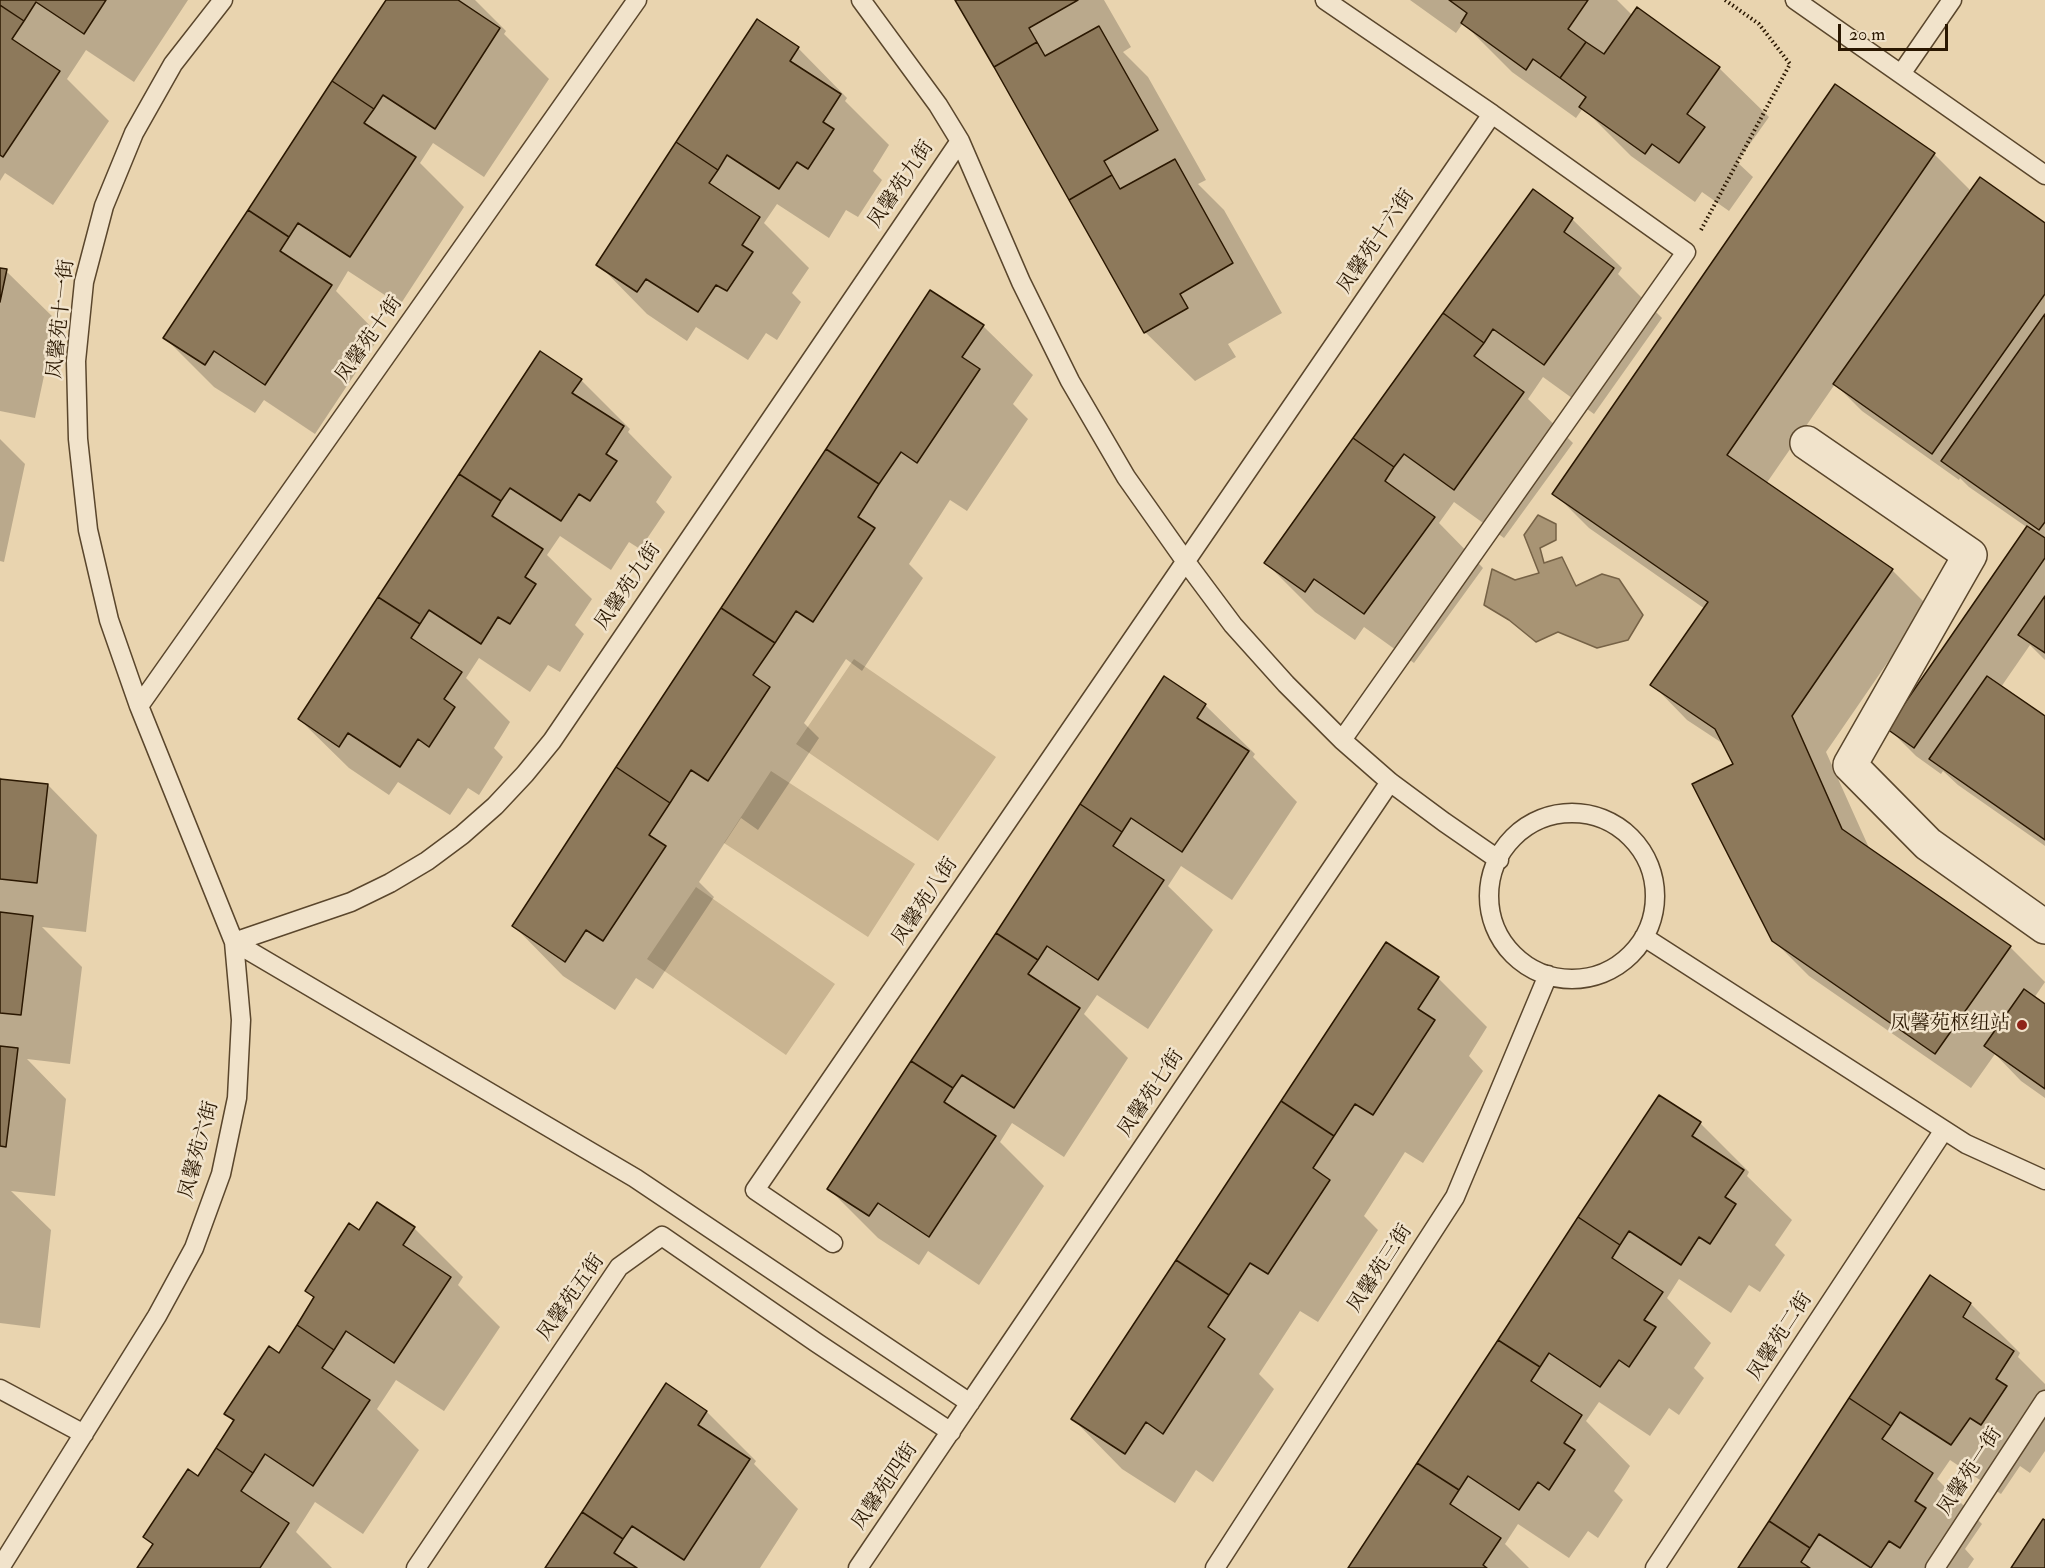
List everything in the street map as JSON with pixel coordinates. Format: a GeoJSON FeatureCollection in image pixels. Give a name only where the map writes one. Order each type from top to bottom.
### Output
{"type":"FeatureCollection","features":[{"type":"Feature","properties":{"kind":"street"},"geometry":{"type":"LineString","coordinates":[[1807,443],[1970,555],[1850,765],[1928,844],[2045,927]]}},
{"type":"Feature","properties":{"kind":"lane","name":"凤馨苑十一街"},"geometry":{"type":"LineString","coordinates":[[139,706],[108,620],[88,530],[78,439],[76,361],[83,293],[104,206],[134,133],[173,64],[223,0]]}},
{"type":"Feature","properties":{"kind":"lane","name":"凤馨苑十街"},"geometry":{"type":"LineString","coordinates":[[139,706],[637,0]]}},
{"type":"Feature","properties":{"kind":"lane"},"geometry":{"type":"LineString","coordinates":[[861,0],[938,105],[960,141],[1021,282],[1070,381],[1126,477],[1186,562],[1233,625],[1286,684],[1342,740],[1390,782],[1499,860]]}},
{"type":"Feature","properties":{"kind":"lane"},"geometry":{"type":"LineString","coordinates":[[1325,0],[1492,114],[1686,252],[1342,740]]}},
{"type":"Feature","properties":{"kind":"lane"},"geometry":{"type":"LineString","coordinates":[[1795,0],[2045,175]]}},
{"type":"Feature","properties":{"kind":"lane"},"geometry":{"type":"LineString","coordinates":[[1901,74],[1952,0]]}},
{"type":"Feature","properties":{"kind":"lane","name":"凤馨苑十六街"},"geometry":{"type":"LineString","coordinates":[[1186,562],[1492,114]]}},
{"type":"Feature","properties":{"kind":"lane","name":"凤馨苑九街"},"geometry":{"type":"LineString","coordinates":[[234,942],[351,902],[390,883],[427,861],[462,835],[495,806],[525,774],[559,731],[960,141]]}},
{"type":"Feature","properties":{"kind":"lane","name":"凤馨苑八街"},"geometry":{"type":"LineString","coordinates":[[833,1243],[755,1190],[1186,562]]}},
{"type":"Feature","properties":{"kind":"lane","name":"凤馨苑六街"},"geometry":{"type":"LineString","coordinates":[[0,1568],[157,1316],[194,1248],[221,1174],[237,1098],[241,1020],[234,942],[139,706]]}},
{"type":"Feature","properties":{"kind":"lane","name":"凤馨苑七街"},"geometry":{"type":"LineString","coordinates":[[951,1432],[1390,782]]}},
{"type":"Feature","properties":{"kind":"lane"},"geometry":{"type":"LineString","coordinates":[[1578,813],[1605,819],[1629,835],[1646,856],[1654,883],[1654,911],[1644,937],[1629,956],[1610,970],[1587,978],[1558,979],[1532,970],[1510,952],[1495,928],[1489,900],[1493,872],[1499,860],[1505,847],[1526,828],[1550,816],[1578,813]]}},
{"type":"Feature","properties":{"kind":"lane"},"geometry":{"type":"LineString","coordinates":[[1644,937],[1966,1144],[2045,1180]]}},
{"type":"Feature","properties":{"kind":"lane"},"geometry":{"type":"LineString","coordinates":[[234,942],[635,1178],[970,1403]]}},
{"type":"Feature","properties":{"kind":"lane","name":"凤馨苑三街"},"geometry":{"type":"LineString","coordinates":[[1215,1568],[1455,1197],[1548,975]]}},
{"type":"Feature","properties":{"kind":"lane","name":"凤馨苑二街"},"geometry":{"type":"LineString","coordinates":[[1656,1568],[1944,1130]]}},
{"type":"Feature","properties":{"kind":"lane","name":"凤馨苑五街"},"geometry":{"type":"LineString","coordinates":[[416,1568],[618,1266],[662,1236],[951,1432]]}},
{"type":"Feature","properties":{"kind":"lane"},"geometry":{"type":"LineString","coordinates":[[0,1389],[84,1434]]}},
{"type":"Feature","properties":{"kind":"lane","name":"凤馨苑一街"},"geometry":{"type":"LineString","coordinates":[[1935,1568],[2045,1400]]}},
{"type":"Feature","properties":{"kind":"lane","name":"凤馨苑四街"},"geometry":{"type":"LineString","coordinates":[[858,1568],[951,1432]]}},
{"type":"Feature","properties":{"kind":"path"},"geometry":{"type":"LineString","coordinates":[[1686,252],[1697,238],[1790,64],[1759,24],[1725,0]]}},
{"type":"Feature","properties":{"kind":"shaded area"},"geometry":{"type":"Polygon","coordinates":[[[1538,515],[1556,524],[1556,540],[1540,548],[1544,563],[1562,557],[1576,586],[1602,574],[1619,579],[1643,615],[1628,640],[1597,648],[1558,632],[1536,642],[1509,620],[1484,605],[1492,569],[1515,580],[1539,573],[1524,535],[1538,515]]]}},
{"type":"Feature","properties":{"kind":"shaded area"},"geometry":{"type":"Polygon","coordinates":[[[854,659],[996,757],[938,841],[796,744],[854,659]]]}},
{"type":"Feature","properties":{"kind":"shaded area"},"geometry":{"type":"Polygon","coordinates":[[[771,771],[915,864],[868,937],[724,843],[771,771]]]}},
{"type":"Feature","properties":{"kind":"shaded area"},"geometry":{"type":"Polygon","coordinates":[[[696,887],[835,984],[786,1055],[647,959],[696,887]]]}},
{"type":"Feature","properties":{"kind":"building"},"geometry":{"type":"Polygon","coordinates":[[[0,0],[106,0],[84,34],[36,2],[24,21],[0,5],[0,0]]]}},
{"type":"Feature","properties":{"kind":"building"},"geometry":{"type":"Polygon","coordinates":[[[386,0],[458,0],[500,28],[435,129],[383,95],[374,109],[332,81],[386,0]]]}},
{"type":"Feature","properties":{"kind":"building"},"geometry":{"type":"Polygon","coordinates":[[[955,0],[1078,0],[1029,28],[1037,42],[994,67],[955,0]]]}},
{"type":"Feature","properties":{"kind":"building"},"geometry":{"type":"Polygon","coordinates":[[[1449,0],[1588,0],[1568,29],[1586,42],[1560,78],[1533,59],[1526,70],[1461,23],[1467,13],[1449,0]]]}},
{"type":"Feature","properties":{"kind":"building"},"geometry":{"type":"Polygon","coordinates":[[[0,5],[24,21],[12,39],[60,71],[3,157],[0,155],[0,5]]]}},
{"type":"Feature","properties":{"kind":"building"},"geometry":{"type":"Polygon","coordinates":[[[1637,7],[1720,67],[1687,114],[1705,127],[1679,163],[1652,144],[1645,154],[1579,107],[1586,97],[1560,78],[1586,42],[1604,54],[1637,7]]]}},
{"type":"Feature","properties":{"kind":"building"},"geometry":{"type":"Polygon","coordinates":[[[757,19],[799,47],[790,61],[841,94],[823,122],[834,129],[808,169],[797,162],[779,189],[727,155],[718,170],[676,142],[757,19]]]}},
{"type":"Feature","properties":{"kind":"building"},"geometry":{"type":"Polygon","coordinates":[[[1099,26],[1158,130],[1104,161],[1112,175],[1069,200],[994,67],[1037,42],[1045,56],[1099,26]]]}},
{"type":"Feature","properties":{"kind":"building"},"geometry":{"type":"Polygon","coordinates":[[[332,81],[374,109],[364,123],[416,157],[350,257],[298,223],[289,237],[248,210],[332,81]]]}},
{"type":"Feature","properties":{"kind":"building"},"geometry":{"type":"Polygon","coordinates":[[[1835,84],[1935,153],[1727,455],[1893,569],[1792,716],[1842,829],[2011,946],[1935,1054],[1772,941],[1692,784],[1733,764],[1715,729],[1650,685],[1708,602],[1552,494],[1835,84]]]}},
{"type":"Feature","properties":{"kind":"building"},"geometry":{"type":"Polygon","coordinates":[[[676,142],[718,170],[709,183],[760,217],[742,245],[753,252],[727,291],[716,285],[698,312],[646,279],[637,292],[596,265],[676,142]]]}},
{"type":"Feature","properties":{"kind":"building"},"geometry":{"type":"Polygon","coordinates":[[[1175,159],[1233,263],[1180,294],[1188,308],[1144,333],[1069,200],[1112,175],[1120,189],[1175,159]]]}},
{"type":"Feature","properties":{"kind":"building"},"geometry":{"type":"Polygon","coordinates":[[[1980,177],[2045,223],[2045,294],[1932,454],[1833,384],[1980,177]]]}},
{"type":"Feature","properties":{"kind":"building"},"geometry":{"type":"Polygon","coordinates":[[[1533,189],[1573,218],[1564,232],[1614,268],[1544,365],[1493,329],[1484,343],[1443,313],[1533,189]]]}},
{"type":"Feature","properties":{"kind":"building"},"geometry":{"type":"Polygon","coordinates":[[[248,210],[289,237],[280,251],[332,285],[265,385],[214,351],[205,365],[163,338],[248,210]]]}},
{"type":"Feature","properties":{"kind":"building"},"geometry":{"type":"Polygon","coordinates":[[[0,268],[7,269],[0,302],[0,268]]]}},
{"type":"Feature","properties":{"kind":"building"},"geometry":{"type":"Polygon","coordinates":[[[930,290],[984,325],[962,357],[980,369],[917,463],[901,452],[879,484],[826,449],[930,290]]]}},
{"type":"Feature","properties":{"kind":"building"},"geometry":{"type":"Polygon","coordinates":[[[1443,313],[1484,343],[1474,356],[1524,392],[1454,490],[1404,454],[1394,467],[1353,438],[1443,313]]]}},
{"type":"Feature","properties":{"kind":"building"},"geometry":{"type":"Polygon","coordinates":[[[2045,314],[2045,522],[2039,530],[1941,461],[2045,314]]]}},
{"type":"Feature","properties":{"kind":"building"},"geometry":{"type":"Polygon","coordinates":[[[540,351],[582,379],[572,393],[624,426],[606,454],[617,461],[590,501],[579,494],[561,521],[510,488],[501,501],[459,474],[540,351]]]}},
{"type":"Feature","properties":{"kind":"building"},"geometry":{"type":"Polygon","coordinates":[[[1353,438],[1394,467],[1385,481],[1435,517],[1364,614],[1314,579],[1305,592],[1264,563],[1353,438]]]}},
{"type":"Feature","properties":{"kind":"building"},"geometry":{"type":"Polygon","coordinates":[[[826,449],[879,484],[858,517],[875,528],[813,622],[796,611],[775,643],[721,608],[826,449]]]}},
{"type":"Feature","properties":{"kind":"building"},"geometry":{"type":"Polygon","coordinates":[[[459,474],[501,501],[492,516],[543,549],[525,577],[536,584],[510,624],[498,617],[481,644],[429,610],[420,624],[378,597],[459,474]]]}},
{"type":"Feature","properties":{"kind":"building"},"geometry":{"type":"Polygon","coordinates":[[[2027,526],[2045,538],[2045,558],[1914,748],[1887,729],[2027,526]]]}},
{"type":"Feature","properties":{"kind":"building"},"geometry":{"type":"Polygon","coordinates":[[[2045,596],[2045,653],[2018,635],[2045,596]]]}},
{"type":"Feature","properties":{"kind":"building"},"geometry":{"type":"Polygon","coordinates":[[[378,597],[420,624],[411,638],[462,672],[444,699],[455,707],[429,747],[418,739],[400,767],[348,733],[339,747],[298,719],[378,597]]]}},
{"type":"Feature","properties":{"kind":"building"},"geometry":{"type":"Polygon","coordinates":[[[721,608],[775,643],[753,675],[770,687],[708,781],[691,770],[670,803],[616,767],[721,608]]]}},
{"type":"Feature","properties":{"kind":"building"},"geometry":{"type":"Polygon","coordinates":[[[1164,676],[1206,704],[1197,718],[1249,751],[1182,852],[1131,818],[1122,832],[1080,804],[1164,676]]]}},
{"type":"Feature","properties":{"kind":"building"},"geometry":{"type":"Polygon","coordinates":[[[1987,676],[2045,716],[2045,840],[1929,759],[1987,676]]]}},
{"type":"Feature","properties":{"kind":"building"},"geometry":{"type":"Polygon","coordinates":[[[616,767],[670,803],[649,835],[666,846],[603,941],[586,930],[565,962],[512,926],[616,767]]]}},
{"type":"Feature","properties":{"kind":"building"},"geometry":{"type":"Polygon","coordinates":[[[0,779],[48,784],[37,883],[0,879],[0,779]]]}},
{"type":"Feature","properties":{"kind":"building"},"geometry":{"type":"Polygon","coordinates":[[[1080,804],[1122,832],[1113,846],[1164,880],[1098,980],[1047,946],[1038,960],[996,933],[1080,804]]]}},
{"type":"Feature","properties":{"kind":"building"},"geometry":{"type":"Polygon","coordinates":[[[0,912],[33,916],[21,1015],[0,1013],[0,912]]]}},
{"type":"Feature","properties":{"kind":"building"},"geometry":{"type":"Polygon","coordinates":[[[996,933],[1038,960],[1028,974],[1080,1008],[1014,1108],[962,1075],[953,1088],[911,1061],[996,933]]]}},
{"type":"Feature","properties":{"kind":"building"},"geometry":{"type":"Polygon","coordinates":[[[1386,942],[1439,977],[1418,1009],[1435,1020],[1373,1115],[1355,1104],[1334,1136],[1281,1101],[1386,942]]]}},
{"type":"Feature","properties":{"kind":"building","name":"凤馨苑枢纽站"},"geometry":{"type":"Polygon","coordinates":[[[2024,989],[2045,1004],[2045,1089],[1984,1046],[2024,989]]]}},
{"type":"Feature","properties":{"kind":"building"},"geometry":{"type":"Polygon","coordinates":[[[0,1046],[18,1048],[6,1147],[0,1146],[0,1046]]]}},
{"type":"Feature","properties":{"kind":"building"},"geometry":{"type":"Polygon","coordinates":[[[911,1061],[953,1088],[944,1102],[996,1136],[929,1237],[878,1203],[869,1216],[827,1189],[911,1061]]]}},
{"type":"Feature","properties":{"kind":"building"},"geometry":{"type":"Polygon","coordinates":[[[1659,1095],[1701,1122],[1692,1136],[1744,1170],[1725,1197],[1736,1204],[1710,1244],[1699,1237],[1681,1265],[1629,1231],[1620,1245],[1578,1217],[1659,1095]]]}},
{"type":"Feature","properties":{"kind":"building"},"geometry":{"type":"Polygon","coordinates":[[[1281,1101],[1334,1136],[1313,1168],[1330,1180],[1268,1274],[1250,1263],[1229,1295],[1176,1260],[1281,1101]]]}},
{"type":"Feature","properties":{"kind":"building"},"geometry":{"type":"Polygon","coordinates":[[[377,1202],[415,1227],[403,1245],[451,1277],[394,1363],[346,1331],[334,1350],[297,1325],[314,1297],[305,1291],[349,1223],[359,1230],[377,1202]]]}},
{"type":"Feature","properties":{"kind":"building"},"geometry":{"type":"Polygon","coordinates":[[[1578,1217],[1620,1245],[1612,1258],[1663,1292],[1644,1320],[1656,1327],[1629,1367],[1619,1360],[1600,1387],[1549,1353],[1540,1367],[1498,1340],[1578,1217]]]}},
{"type":"Feature","properties":{"kind":"building"},"geometry":{"type":"Polygon","coordinates":[[[1176,1260],[1229,1295],[1208,1327],[1225,1339],[1163,1434],[1146,1422],[1125,1454],[1071,1419],[1176,1260]]]}},
{"type":"Feature","properties":{"kind":"building"},"geometry":{"type":"Polygon","coordinates":[[[1930,1275],[1971,1303],[1963,1317],[2014,1351],[1996,1379],[2007,1386],[1981,1425],[1970,1418],[1951,1445],[1900,1412],[1891,1426],[1849,1398],[1930,1275]]]}},
{"type":"Feature","properties":{"kind":"building"},"geometry":{"type":"Polygon","coordinates":[[[297,1325],[334,1350],[322,1368],[370,1400],[313,1486],[265,1454],[253,1473],[216,1448],[234,1420],[224,1414],[269,1346],[279,1353],[297,1325]]]}},
{"type":"Feature","properties":{"kind":"building"},"geometry":{"type":"Polygon","coordinates":[[[1498,1340],[1540,1367],[1531,1381],[1582,1415],[1564,1443],[1575,1450],[1549,1490],[1538,1482],[1519,1510],[1468,1476],[1459,1490],[1417,1463],[1498,1340]]]}},
{"type":"Feature","properties":{"kind":"building"},"geometry":{"type":"Polygon","coordinates":[[[666,1383],[707,1411],[698,1425],[750,1459],[684,1560],[632,1526],[623,1539],[582,1512],[666,1383]]]}},
{"type":"Feature","properties":{"kind":"building"},"geometry":{"type":"Polygon","coordinates":[[[1849,1398],[1891,1426],[1882,1439],[1933,1473],[1915,1501],[1926,1508],[1900,1548],[1889,1541],[1871,1568],[1819,1534],[1810,1548],[1769,1521],[1849,1398]]]}},
{"type":"Feature","properties":{"kind":"building"},"geometry":{"type":"Polygon","coordinates":[[[216,1448],[253,1473],[241,1491],[289,1523],[260,1568],[137,1568],[153,1544],[143,1537],[188,1469],[198,1476],[216,1448]]]}},
{"type":"Feature","properties":{"kind":"building"},"geometry":{"type":"Polygon","coordinates":[[[1417,1463],[1459,1490],[1450,1504],[1501,1538],[1483,1565],[1487,1568],[1348,1568],[1417,1463]]]}},
{"type":"Feature","properties":{"kind":"building"},"geometry":{"type":"Polygon","coordinates":[[[582,1512],[623,1539],[614,1553],[637,1568],[545,1568],[582,1512]]]}},
{"type":"Feature","properties":{"kind":"building"},"geometry":{"type":"Polygon","coordinates":[[[2043,1519],[2045,1520],[2045,1568],[2011,1568],[2043,1519]]]}},
{"type":"Feature","properties":{"kind":"building"},"geometry":{"type":"Polygon","coordinates":[[[1769,1521],[1810,1548],[1801,1562],[1810,1568],[1738,1568],[1769,1521]]]}},
{"type":"Feature","properties":{"kind":"place","name":"凤馨苑枢纽站"},"geometry":{"type":"Point","coordinates":[2022,1025]}}]}
